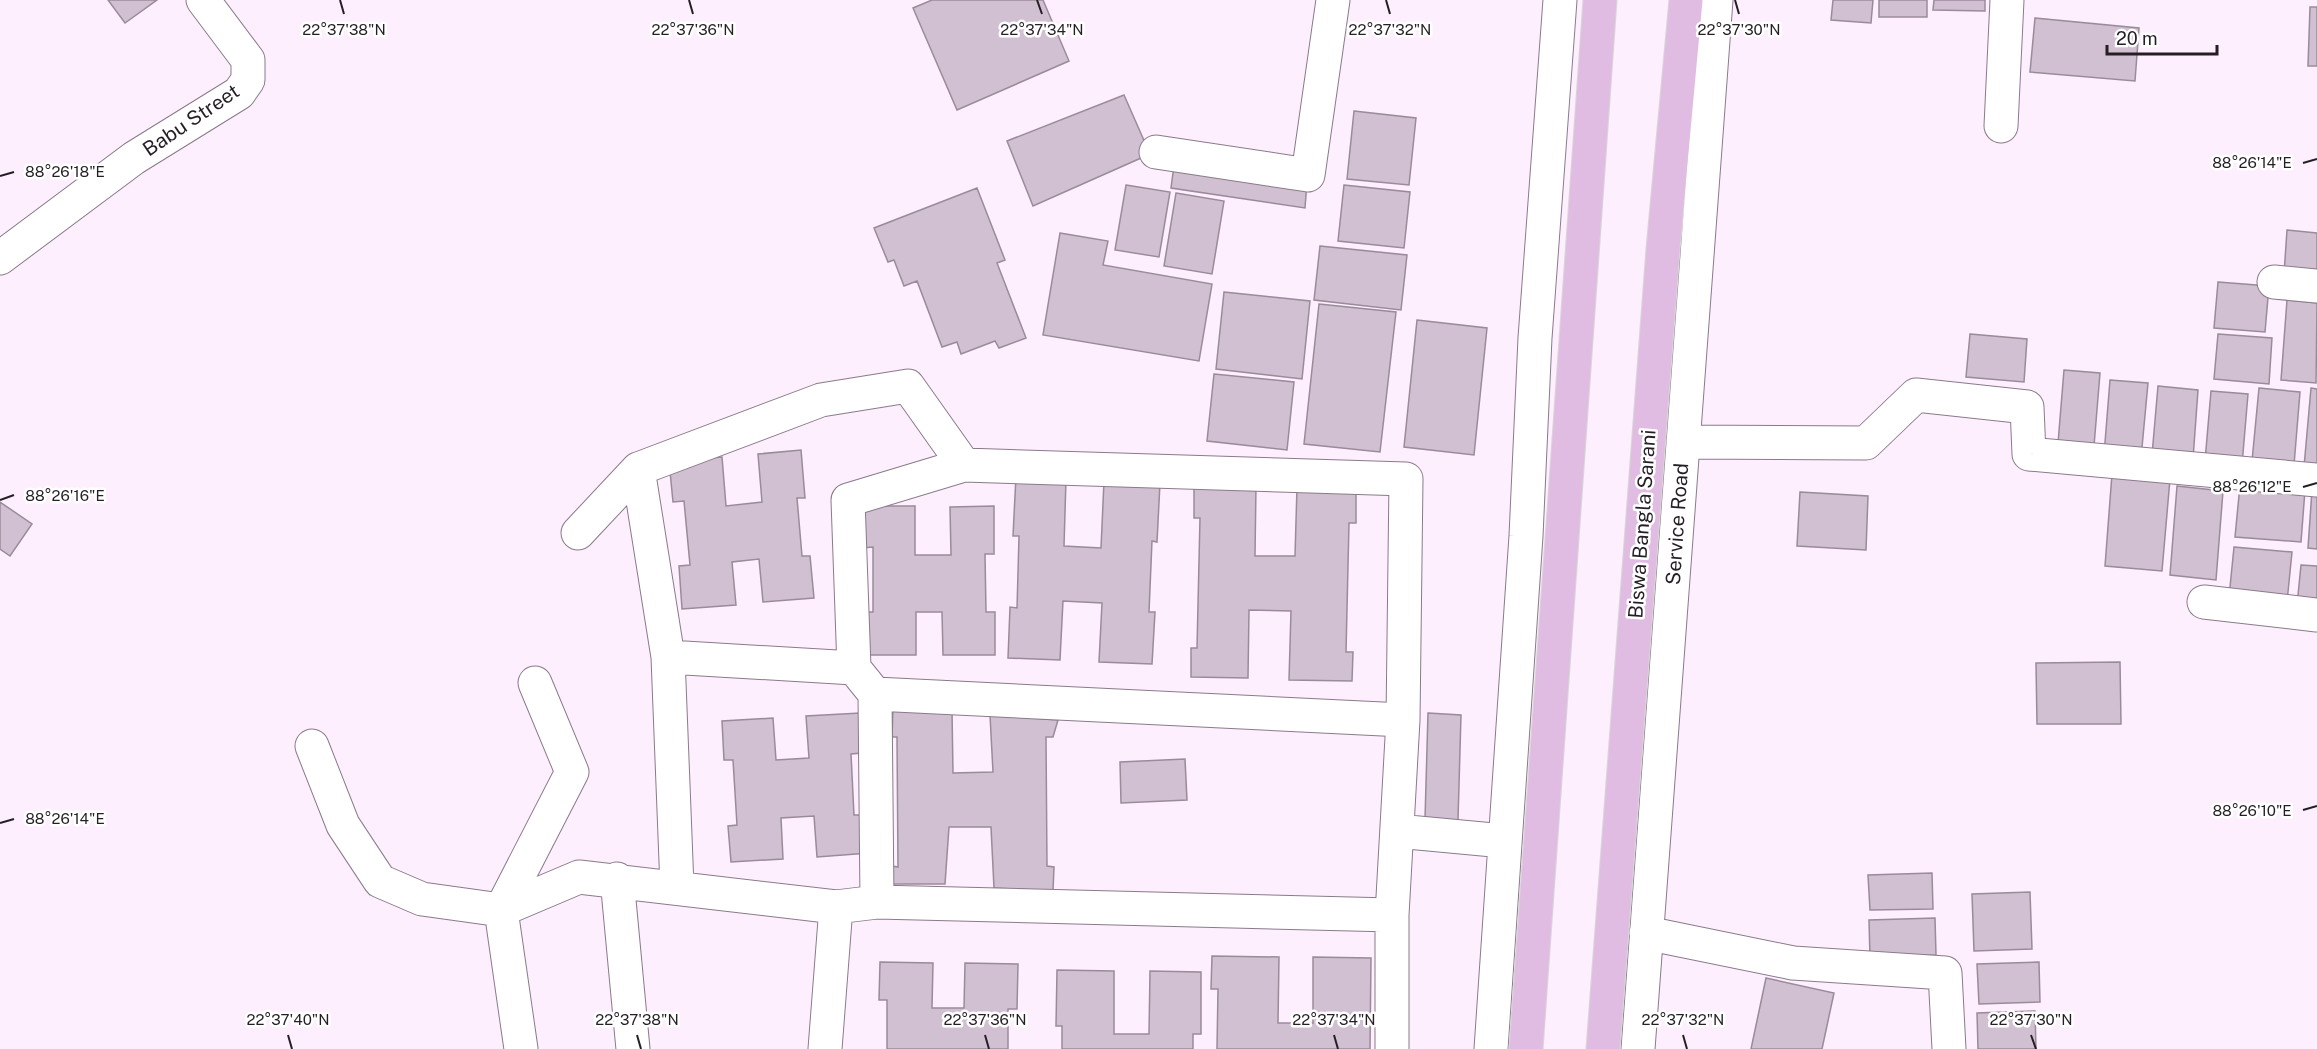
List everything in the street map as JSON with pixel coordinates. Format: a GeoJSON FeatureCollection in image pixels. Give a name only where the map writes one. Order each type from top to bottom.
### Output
{"type":"FeatureCollection","features":[{"type":"Feature","properties":{"kind":"main road"},"geometry":{"type":"LineString","coordinates":[[1526,1049],[1600,0]]}},
{"type":"Feature","properties":{"kind":"main road","name":"Biswa Bangla Sarani"},"geometry":{"type":"LineString","coordinates":[[1603,1049],[1663,249],[1686,0]]}},
{"type":"Feature","properties":{"kind":"street","name":"Babu Street"},"geometry":{"type":"LineString","coordinates":[[0,258],[134,158],[239,93],[248,80],[248,60],[203,0]]}},
{"type":"Feature","properties":{"kind":"street"},"geometry":{"type":"LineString","coordinates":[[1156,152],[1308,175],[1333,0]]}},
{"type":"Feature","properties":{"kind":"street"},"geometry":{"type":"LineString","coordinates":[[1491,1049],[1560,0]]}},
{"type":"Feature","properties":{"kind":"street","name":"Service Road"},"geometry":{"type":"LineString","coordinates":[[1638,1049],[1716,0]]}},
{"type":"Feature","properties":{"kind":"street"},"geometry":{"type":"LineString","coordinates":[[2001,126],[2007,0]]}},
{"type":"Feature","properties":{"kind":"street"},"geometry":{"type":"LineString","coordinates":[[2274,282],[2317,286]]}},
{"type":"Feature","properties":{"kind":"street"},"geometry":{"type":"LineString","coordinates":[[578,533],[638,469],[821,400],[908,386],[964,465]]}},
{"type":"Feature","properties":{"kind":"street"},"geometry":{"type":"LineString","coordinates":[[1683,442],[1866,443],[1916,395],[2027,407],[2029,454],[2317,480]]}},
{"type":"Feature","properties":{"kind":"street"},"geometry":{"type":"LineString","coordinates":[[877,902],[875,694],[854,668],[848,500],[964,465],[1406,479],[1404,720],[1392,915],[1392,1049]]}},
{"type":"Feature","properties":{"kind":"street"},"geometry":{"type":"LineString","coordinates":[[638,469],[668,657],[677,887]]}},
{"type":"Feature","properties":{"kind":"street"},"geometry":{"type":"LineString","coordinates":[[2204,602],[2317,615]]}},
{"type":"Feature","properties":{"kind":"street"},"geometry":{"type":"LineString","coordinates":[[668,657],[854,668]]}},
{"type":"Feature","properties":{"kind":"street"},"geometry":{"type":"LineString","coordinates":[[520,1049],[501,910],[572,772],[535,683]]}},
{"type":"Feature","properties":{"kind":"street"},"geometry":{"type":"LineString","coordinates":[[875,694],[1404,720]]}},
{"type":"Feature","properties":{"kind":"street"},"geometry":{"type":"LineString","coordinates":[[312,746],[343,825],[380,881],[422,899],[501,910],[579,877],[617,879],[836,906],[877,902],[1392,915]]}},
{"type":"Feature","properties":{"kind":"street"},"geometry":{"type":"LineString","coordinates":[[1397,831],[1504,841]]}},
{"type":"Feature","properties":{"kind":"street"},"geometry":{"type":"LineString","coordinates":[[617,879],[633,1049]]}},
{"type":"Feature","properties":{"kind":"street"},"geometry":{"type":"LineString","coordinates":[[825,1049],[836,906]]}},
{"type":"Feature","properties":{"kind":"street"},"geometry":{"type":"LineString","coordinates":[[1646,933],[1793,963],[1945,973],[1949,1049]]}},
{"type":"Feature","properties":{"kind":"building"},"geometry":{"type":"Polygon","coordinates":[[[108,0],[157,0],[125,23],[108,0]]]}},
{"type":"Feature","properties":{"kind":"building"},"geometry":{"type":"Polygon","coordinates":[[[932,0],[1043,0],[1069,61],[957,110],[913,8],[932,0]]]}},
{"type":"Feature","properties":{"kind":"building"},"geometry":{"type":"Polygon","coordinates":[[[1833,0],[1873,0],[1871,23],[1831,20],[1833,0]]]}},
{"type":"Feature","properties":{"kind":"building"},"geometry":{"type":"Polygon","coordinates":[[[1879,0],[1927,0],[1927,17],[1879,17],[1879,0]]]}},
{"type":"Feature","properties":{"kind":"building"},"geometry":{"type":"Polygon","coordinates":[[[1934,0],[1985,0],[1985,11],[1933,10],[1934,0]]]}},
{"type":"Feature","properties":{"kind":"building"},"geometry":{"type":"Polygon","coordinates":[[[2310,7],[2317,7],[2317,66],[2308,66],[2310,7]]]}},
{"type":"Feature","properties":{"kind":"building"},"geometry":{"type":"Polygon","coordinates":[[[2035,18],[2139,28],[2135,81],[2030,72],[2035,18]]]}},
{"type":"Feature","properties":{"kind":"building"},"geometry":{"type":"Polygon","coordinates":[[[1124,95],[1150,154],[1033,206],[1007,141],[1124,95]]]}},
{"type":"Feature","properties":{"kind":"building"},"geometry":{"type":"Polygon","coordinates":[[[1354,111],[1416,118],[1409,185],[1347,179],[1354,111]]]}},
{"type":"Feature","properties":{"kind":"building"},"geometry":{"type":"Polygon","coordinates":[[[1174,165],[1307,182],[1305,208],[1171,188],[1174,165]]]}},
{"type":"Feature","properties":{"kind":"building"},"geometry":{"type":"Polygon","coordinates":[[[1126,185],[1170,192],[1159,257],[1115,250],[1126,185]]]}},
{"type":"Feature","properties":{"kind":"building"},"geometry":{"type":"Polygon","coordinates":[[[1344,185],[1410,192],[1404,248],[1338,241],[1344,185]]]}},
{"type":"Feature","properties":{"kind":"building"},"geometry":{"type":"Polygon","coordinates":[[[977,188],[1005,260],[997,263],[1026,338],[999,348],[995,341],[961,354],[957,342],[942,347],[917,281],[904,286],[894,260],[888,262],[874,228],[977,188]]]}},
{"type":"Feature","properties":{"kind":"building"},"geometry":{"type":"Polygon","coordinates":[[[1176,193],[1224,201],[1212,274],[1164,266],[1176,193]]]}},
{"type":"Feature","properties":{"kind":"building"},"geometry":{"type":"Polygon","coordinates":[[[2287,230],[2317,233],[2317,277],[2284,274],[2287,230]]]}},
{"type":"Feature","properties":{"kind":"building"},"geometry":{"type":"Polygon","coordinates":[[[1060,233],[1108,241],[1103,265],[1212,284],[1199,361],[1043,335],[1060,233]]]}},
{"type":"Feature","properties":{"kind":"building"},"geometry":{"type":"Polygon","coordinates":[[[1320,246],[1407,255],[1401,310],[1314,300],[1320,246]]]}},
{"type":"Feature","properties":{"kind":"building"},"geometry":{"type":"Polygon","coordinates":[[[2218,282],[2269,286],[2265,332],[2214,328],[2218,282]]]}},
{"type":"Feature","properties":{"kind":"building"},"geometry":{"type":"Polygon","coordinates":[[[1224,292],[1310,301],[1302,379],[1216,369],[1224,292]]]}},
{"type":"Feature","properties":{"kind":"building"},"geometry":{"type":"Polygon","coordinates":[[[2287,300],[2317,303],[2316,383],[2281,380],[2287,300]]]}},
{"type":"Feature","properties":{"kind":"building"},"geometry":{"type":"Polygon","coordinates":[[[1319,304],[1396,312],[1380,452],[1304,444],[1319,304]]]}},
{"type":"Feature","properties":{"kind":"building"},"geometry":{"type":"Polygon","coordinates":[[[1417,320],[1487,328],[1474,455],[1404,447],[1417,320]]]}},
{"type":"Feature","properties":{"kind":"building"},"geometry":{"type":"Polygon","coordinates":[[[1970,334],[2027,339],[2024,382],[1966,377],[1970,334]]]}},
{"type":"Feature","properties":{"kind":"building"},"geometry":{"type":"Polygon","coordinates":[[[2218,334],[2272,338],[2269,384],[2214,379],[2218,334]]]}},
{"type":"Feature","properties":{"kind":"building"},"geometry":{"type":"Polygon","coordinates":[[[2064,370],[2100,373],[2094,446],[2058,443],[2064,370]]]}},
{"type":"Feature","properties":{"kind":"building"},"geometry":{"type":"Polygon","coordinates":[[[1214,374],[1294,382],[1287,450],[1207,441],[1214,374]]]}},
{"type":"Feature","properties":{"kind":"building"},"geometry":{"type":"Polygon","coordinates":[[[2110,380],[2148,383],[2141,458],[2104,455],[2110,380]]]}},
{"type":"Feature","properties":{"kind":"building"},"geometry":{"type":"Polygon","coordinates":[[[2158,386],[2198,390],[2193,459],[2152,455],[2158,386]]]}},
{"type":"Feature","properties":{"kind":"building"},"geometry":{"type":"Polygon","coordinates":[[[2259,388],[2300,392],[2294,465],[2252,461],[2259,388]]]}},
{"type":"Feature","properties":{"kind":"building"},"geometry":{"type":"Polygon","coordinates":[[[2311,388],[2317,389],[2317,468],[2304,467],[2311,388]]]}},
{"type":"Feature","properties":{"kind":"building"},"geometry":{"type":"Polygon","coordinates":[[[2211,391],[2248,394],[2242,465],[2205,461],[2211,391]]]}},
{"type":"Feature","properties":{"kind":"building"},"geometry":{"type":"Polygon","coordinates":[[[801,450],[805,498],[797,498],[802,556],[810,556],[814,598],[763,602],[759,559],[732,562],[736,605],[682,609],[679,566],[690,565],[684,501],[673,502],[669,461],[722,457],[726,506],[762,502],[758,454],[801,450]]]}},
{"type":"Feature","properties":{"kind":"building"},"geometry":{"type":"Polygon","coordinates":[[[2112,474],[2170,479],[2162,571],[2105,566],[2112,474]]]}},
{"type":"Feature","properties":{"kind":"building"},"geometry":{"type":"Polygon","coordinates":[[[1016,476],[1066,479],[1064,546],[1101,548],[1104,481],[1160,483],[1157,542],[1152,541],[1149,612],[1155,612],[1152,664],[1099,662],[1102,603],[1063,601],[1060,660],[1008,658],[1010,607],[1017,608],[1019,536],[1013,536],[1016,476]]]}},
{"type":"Feature","properties":{"kind":"building"},"geometry":{"type":"Polygon","coordinates":[[[1194,484],[1256,485],[1255,556],[1295,556],[1297,487],[1356,488],[1356,523],[1349,523],[1346,652],[1353,652],[1352,681],[1289,680],[1291,611],[1249,610],[1248,678],[1191,677],[1191,648],[1197,648],[1200,518],[1194,518],[1194,484]]]}},
{"type":"Feature","properties":{"kind":"building"},"geometry":{"type":"Polygon","coordinates":[[[2240,485],[2305,490],[2301,542],[2235,537],[2240,485]]]}},
{"type":"Feature","properties":{"kind":"building"},"geometry":{"type":"Polygon","coordinates":[[[2177,486],[2223,491],[2216,580],[2170,575],[2177,486]]]}},
{"type":"Feature","properties":{"kind":"building"},"geometry":{"type":"Polygon","coordinates":[[[2312,490],[2317,491],[2317,549],[2308,548],[2312,490]]]}},
{"type":"Feature","properties":{"kind":"building"},"geometry":{"type":"Polygon","coordinates":[[[1800,492],[1868,496],[1866,550],[1797,546],[1800,492]]]}},
{"type":"Feature","properties":{"kind":"building"},"geometry":{"type":"Polygon","coordinates":[[[0,502],[32,524],[10,556],[0,549],[0,502]]]}},
{"type":"Feature","properties":{"kind":"building"},"geometry":{"type":"Polygon","coordinates":[[[862,506],[915,506],[915,555],[951,555],[950,507],[994,506],[994,554],[985,554],[986,612],[995,612],[995,655],[943,655],[942,612],[916,612],[916,655],[863,655],[862,612],[873,612],[873,547],[862,548],[862,506]]]}},
{"type":"Feature","properties":{"kind":"building"},"geometry":{"type":"Polygon","coordinates":[[[2234,547],[2292,552],[2287,602],[2229,597],[2234,547]]]}},
{"type":"Feature","properties":{"kind":"building"},"geometry":{"type":"Polygon","coordinates":[[[2301,565],[2317,566],[2317,606],[2297,605],[2301,565]]]}},
{"type":"Feature","properties":{"kind":"building"},"geometry":{"type":"Polygon","coordinates":[[[2120,662],[2121,724],[2037,724],[2036,663],[2120,662]]]}},
{"type":"Feature","properties":{"kind":"building"},"geometry":{"type":"Polygon","coordinates":[[[893,707],[952,711],[953,773],[993,772],[990,715],[1058,720],[1053,737],[1046,737],[1047,866],[1054,867],[1053,891],[994,888],[991,827],[949,827],[945,884],[893,884],[892,866],[898,867],[897,737],[892,737],[893,707]]]}},
{"type":"Feature","properties":{"kind":"building"},"geometry":{"type":"Polygon","coordinates":[[[860,713],[862,753],[851,754],[854,815],[866,815],[869,853],[817,857],[814,816],[781,818],[783,859],[731,862],[728,826],[737,825],[733,760],[724,760],[722,721],[773,718],[776,760],[809,758],[806,716],[860,713]]]}},
{"type":"Feature","properties":{"kind":"building"},"geometry":{"type":"Polygon","coordinates":[[[1428,713],[1461,715],[1458,820],[1425,819],[1428,713]]]}},
{"type":"Feature","properties":{"kind":"building"},"geometry":{"type":"Polygon","coordinates":[[[1185,759],[1187,800],[1121,803],[1120,762],[1185,759]]]}},
{"type":"Feature","properties":{"kind":"building"},"geometry":{"type":"Polygon","coordinates":[[[1932,873],[1933,909],[1870,910],[1868,875],[1932,873]]]}},
{"type":"Feature","properties":{"kind":"building"},"geometry":{"type":"Polygon","coordinates":[[[2030,892],[2032,949],[1974,951],[1972,894],[2030,892]]]}},
{"type":"Feature","properties":{"kind":"building"},"geometry":{"type":"Polygon","coordinates":[[[1935,918],[1936,955],[1870,957],[1869,920],[1935,918]]]}},
{"type":"Feature","properties":{"kind":"building"},"geometry":{"type":"Polygon","coordinates":[[[1212,956],[1279,957],[1278,1023],[1313,1023],[1313,957],[1371,958],[1370,1049],[1217,1049],[1218,989],[1211,989],[1212,956]]]}},
{"type":"Feature","properties":{"kind":"building"},"geometry":{"type":"Polygon","coordinates":[[[880,962],[933,963],[932,1008],[964,1008],[965,963],[1018,964],[1017,1009],[1008,1009],[1008,1049],[887,1049],[887,1000],[879,1000],[880,962]]]}},
{"type":"Feature","properties":{"kind":"building"},"geometry":{"type":"Polygon","coordinates":[[[2039,962],[2040,1002],[1979,1004],[1977,964],[2039,962]]]}},
{"type":"Feature","properties":{"kind":"building"},"geometry":{"type":"Polygon","coordinates":[[[1057,970],[1114,971],[1114,1034],[1149,1034],[1150,971],[1201,972],[1201,1034],[1193,1034],[1193,1049],[1062,1049],[1062,1026],[1056,1026],[1057,970]]]}},
{"type":"Feature","properties":{"kind":"building"},"geometry":{"type":"Polygon","coordinates":[[[1766,978],[1834,993],[1822,1049],[1751,1049],[1766,978]]]}},
{"type":"Feature","properties":{"kind":"building"},"geometry":{"type":"Polygon","coordinates":[[[2035,1011],[2036,1049],[1978,1049],[1977,1013],[2035,1011]]]}}]}
